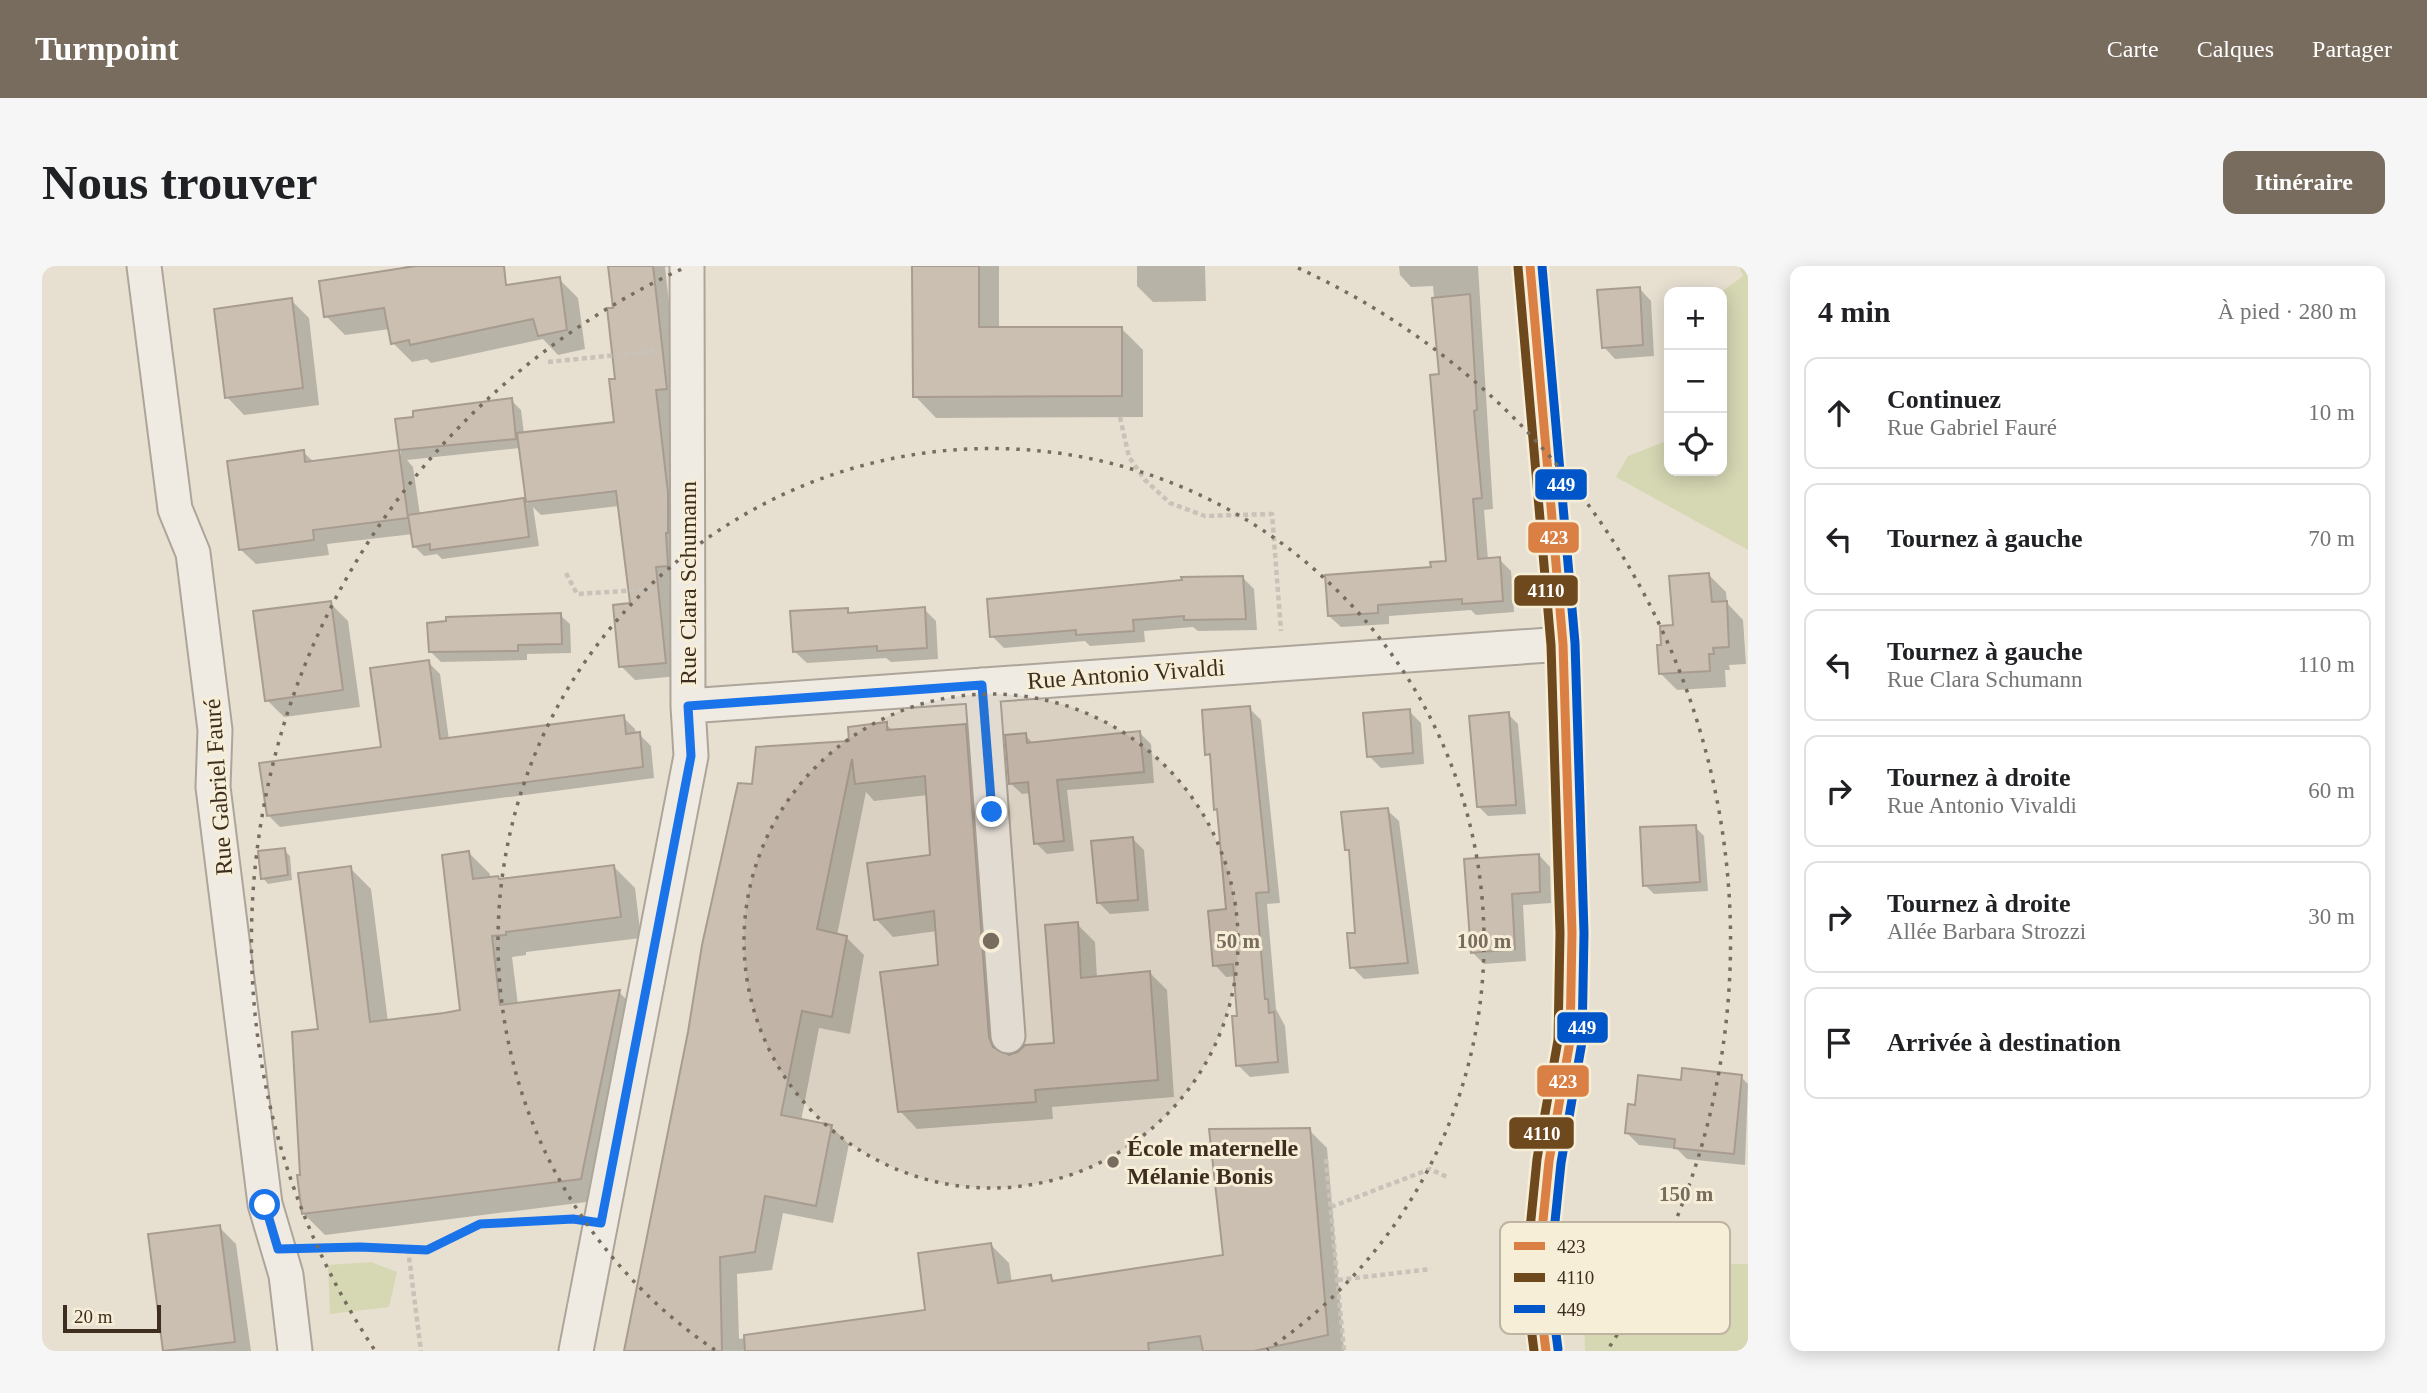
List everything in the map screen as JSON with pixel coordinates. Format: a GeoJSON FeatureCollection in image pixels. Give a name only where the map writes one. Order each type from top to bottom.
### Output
{"type":"FeatureCollection","features":[{"type":"Feature","properties":{"kind":"street","name":"Rue Gabriel Fauré"},"geometry":{"type":"LineString","coordinates":[[144,266],[175,509],[193,553],[215,730],[215,801],[265,1205],[286,1275],[295,1351]]}},
{"type":"Feature","properties":{"kind":"street","name":"Rue Clara Schumann"},"geometry":{"type":"LineString","coordinates":[[576,1351],[691,756],[688,706],[687,266]]}},
{"type":"Feature","properties":{"kind":"street"},"geometry":{"type":"LineString","coordinates":[[1531,266],[1563,644],[1572,933],[1570,1028],[1549,1161],[1543,1222]]}},
{"type":"Feature","properties":{"kind":"street","name":"Rue Antonio Vivaldi"},"geometry":{"type":"LineString","coordinates":[[688,706],[1283,661],[1563,644]]}},
{"type":"Feature","properties":{"kind":"street"},"geometry":{"type":"LineString","coordinates":[[982,685],[1008,1036]]}},
{"type":"Feature","properties":{"kind":"path"},"geometry":{"type":"LineString","coordinates":[[548,362],[687,347]]}},
{"type":"Feature","properties":{"kind":"path"},"geometry":{"type":"LineString","coordinates":[[1120,417],[1129,457],[1145,480],[1170,503],[1205,516],[1272,514],[1283,661]]}},
{"type":"Feature","properties":{"kind":"path"},"geometry":{"type":"LineString","coordinates":[[566,573],[577,594],[688,588]]}},
{"type":"Feature","properties":{"kind":"path"},"geometry":{"type":"LineString","coordinates":[[1326,1159],[1344,1351]]}},
{"type":"Feature","properties":{"kind":"path"},"geometry":{"type":"LineString","coordinates":[[1331,1207],[1430,1169],[1447,1177]]}},
{"type":"Feature","properties":{"kind":"path"},"geometry":{"type":"LineString","coordinates":[[278,1249],[427,1250],[480,1224],[573,1219],[601,1223]]}},
{"type":"Feature","properties":{"kind":"path"},"geometry":{"type":"LineString","coordinates":[[408,1249],[421,1351]]}},
{"type":"Feature","properties":{"kind":"path"},"geometry":{"type":"LineString","coordinates":[[1338,1280],[1431,1269]]}},
{"type":"Feature","properties":{"kind":"green space"},"geometry":{"type":"Polygon","coordinates":[[[1739,266],[1748,266],[1748,550],[1616,477],[1628,456],[1664,442],[1664,476],[1727,476],[1727,288],[1743,276],[1739,266]]]}},
{"type":"Feature","properties":{"kind":"green space"},"geometry":{"type":"Polygon","coordinates":[[[371,1262],[397,1272],[389,1307],[330,1314],[328,1265],[371,1262]]]}},
{"type":"Feature","properties":{"kind":"green space"},"geometry":{"type":"Polygon","coordinates":[[[1730,1264],[1748,1264],[1748,1351],[1585,1351],[1585,1334],[1730,1334],[1730,1264]]]}},
{"type":"Feature","properties":{"kind":"building"},"geometry":{"type":"Polygon","coordinates":[[[416,266],[504,266],[506,285],[560,277],[567,330],[538,336],[533,319],[410,345],[409,340],[391,344],[384,308],[324,317],[319,281],[416,266]]]}},
{"type":"Feature","properties":{"kind":"building"},"geometry":{"type":"Polygon","coordinates":[[[608,266],[653,266],[667,389],[656,390],[668,493],[668,566],[656,567],[666,663],[619,667],[613,605],[630,603],[616,491],[526,502],[517,433],[614,422],[609,379],[615,379],[607,308],[613,308],[608,266]]]}},
{"type":"Feature","properties":{"kind":"building"},"geometry":{"type":"Polygon","coordinates":[[[912,266],[979,266],[979,327],[1122,327],[1122,396],[913,397],[912,266]]]}},
{"type":"Feature","properties":{"kind":"building"},"geometry":{"type":"Polygon","coordinates":[[[1640,287],[1643,345],[1602,348],[1597,290],[1640,287]]]}},
{"type":"Feature","properties":{"kind":"building"},"geometry":{"type":"Polygon","coordinates":[[[1470,294],[1477,410],[1474,411],[1482,498],[1473,499],[1478,559],[1500,557],[1503,601],[1462,604],[1462,599],[1378,605],[1378,613],[1328,616],[1325,575],[1431,567],[1430,562],[1446,561],[1430,375],[1439,374],[1432,298],[1470,294]]]}},
{"type":"Feature","properties":{"kind":"building"},"geometry":{"type":"Polygon","coordinates":[[[292,298],[303,388],[225,398],[214,309],[292,298]]]}},
{"type":"Feature","properties":{"kind":"building"},"geometry":{"type":"Polygon","coordinates":[[[512,398],[516,439],[399,450],[395,419],[413,417],[413,411],[512,398]]]}},
{"type":"Feature","properties":{"kind":"building"},"geometry":{"type":"Polygon","coordinates":[[[304,450],[305,462],[399,450],[408,518],[313,530],[314,540],[239,550],[227,461],[304,450]]]}},
{"type":"Feature","properties":{"kind":"building"},"geometry":{"type":"Polygon","coordinates":[[[524,498],[529,537],[430,550],[430,544],[413,547],[408,515],[524,498]]]}},
{"type":"Feature","properties":{"kind":"building"},"geometry":{"type":"Polygon","coordinates":[[[1709,573],[1712,602],[1727,601],[1729,647],[1713,648],[1714,654],[1709,654],[1710,671],[1659,674],[1657,645],[1661,645],[1660,626],[1673,625],[1669,576],[1709,573]]]}},
{"type":"Feature","properties":{"kind":"building"},"geometry":{"type":"Polygon","coordinates":[[[1243,576],[1246,619],[1184,620],[1184,616],[1133,620],[1134,631],[1076,635],[1076,630],[990,637],[987,599],[1182,580],[1181,577],[1243,576]]]}},
{"type":"Feature","properties":{"kind":"building"},"geometry":{"type":"Polygon","coordinates":[[[331,601],[343,690],[265,701],[253,611],[331,601]]]}},
{"type":"Feature","properties":{"kind":"building"},"geometry":{"type":"Polygon","coordinates":[[[925,607],[927,648],[877,651],[877,646],[793,652],[790,611],[848,608],[848,613],[925,607]]]}},
{"type":"Feature","properties":{"kind":"building"},"geometry":{"type":"Polygon","coordinates":[[[561,613],[562,644],[518,645],[518,651],[429,652],[427,623],[446,621],[446,617],[561,613]]]}},
{"type":"Feature","properties":{"kind":"building"},"geometry":{"type":"Polygon","coordinates":[[[429,660],[440,739],[624,715],[626,734],[640,732],[643,767],[267,816],[259,763],[381,747],[370,668],[429,660]]]}},
{"type":"Feature","properties":{"kind":"building"},"geometry":{"type":"Polygon","coordinates":[[[1250,706],[1269,892],[1256,893],[1265,999],[1268,999],[1269,1013],[1274,1012],[1278,1062],[1236,1066],[1232,1016],[1237,1016],[1233,964],[1213,966],[1208,911],[1226,909],[1217,809],[1214,810],[1210,754],[1205,755],[1202,710],[1250,706]]]}},
{"type":"Feature","properties":{"kind":"building"},"geometry":{"type":"Polygon","coordinates":[[[1410,709],[1413,753],[1367,757],[1363,713],[1410,709]]]}},
{"type":"Feature","properties":{"kind":"building"},"geometry":{"type":"Polygon","coordinates":[[[1509,712],[1516,805],[1477,807],[1469,716],[1509,712]]]}},
{"type":"Feature","properties":{"kind":"building"},"geometry":{"type":"Polygon","coordinates":[[[887,722],[887,730],[966,724],[989,1037],[993,1047],[1009,1055],[1018,1052],[1025,1045],[1054,1043],[1045,925],[1078,922],[1081,978],[1150,971],[1158,1080],[1035,1090],[1036,1102],[898,1112],[880,972],[938,965],[934,911],[874,920],[867,863],[930,855],[925,776],[855,784],[852,759],[817,929],[847,936],[832,1017],[802,1011],[781,1115],[832,1125],[816,1206],[765,1196],[755,1252],[720,1257],[722,1351],[624,1351],[688,1032],[702,945],[738,783],[752,784],[756,747],[849,741],[848,727],[887,722]]]}},
{"type":"Feature","properties":{"kind":"building"},"geometry":{"type":"Polygon","coordinates":[[[1140,731],[1144,772],[1057,780],[1064,841],[1034,844],[1028,782],[1009,784],[1005,735],[1026,733],[1027,743],[1140,731]]]}},
{"type":"Feature","properties":{"kind":"building"},"geometry":{"type":"Polygon","coordinates":[[[1388,808],[1408,963],[1350,968],[1347,933],[1355,933],[1349,850],[1345,850],[1341,812],[1388,808]]]}},
{"type":"Feature","properties":{"kind":"building"},"geometry":{"type":"Polygon","coordinates":[[[1696,825],[1700,882],[1643,886],[1640,827],[1696,825]]]}},
{"type":"Feature","properties":{"kind":"building"},"geometry":{"type":"Polygon","coordinates":[[[1133,837],[1138,900],[1097,903],[1091,841],[1133,837]]]}},
{"type":"Feature","properties":{"kind":"building"},"geometry":{"type":"Polygon","coordinates":[[[285,848],[288,875],[261,879],[258,851],[285,848]]]}},
{"type":"Feature","properties":{"kind":"building"},"geometry":{"type":"Polygon","coordinates":[[[469,851],[473,879],[498,876],[499,879],[614,865],[621,917],[492,936],[500,1005],[620,990],[581,1179],[302,1214],[297,1175],[300,1175],[292,1032],[318,1029],[298,873],[351,866],[370,1022],[444,1013],[460,1010],[442,855],[469,851]]]}},
{"type":"Feature","properties":{"kind":"building"},"geometry":{"type":"Polygon","coordinates":[[[1539,854],[1540,892],[1512,894],[1515,949],[1471,953],[1464,859],[1539,854]]]}},
{"type":"Feature","properties":{"kind":"building"},"geometry":{"type":"Polygon","coordinates":[[[1682,1068],[1742,1075],[1734,1154],[1674,1148],[1675,1139],[1625,1133],[1628,1104],[1635,1105],[1638,1075],[1681,1080],[1682,1068]]]}},
{"type":"Feature","properties":{"kind":"building"},"geometry":{"type":"Polygon","coordinates":[[[1310,1128],[1328,1335],[1254,1351],[1203,1351],[1200,1336],[1148,1343],[1149,1351],[745,1351],[744,1335],[925,1310],[918,1253],[991,1243],[998,1283],[1051,1275],[1052,1281],[1223,1255],[1209,1129],[1310,1128]]]}},
{"type":"Feature","properties":{"kind":"building"},"geometry":{"type":"Polygon","coordinates":[[[220,1225],[235,1342],[163,1351],[148,1234],[220,1225]]]}},
{"type":"Feature","properties":{"kind":"transit line","name":"423"},"geometry":{"type":"LineString","coordinates":[[1530,266],[1563,644],[1572,933],[1570,1041],[1549,1161],[1543,1222]]}},
{"type":"Feature","properties":{"kind":"transit line","name":"449"},"geometry":{"type":"LineString","coordinates":[[1542,266],[1575,643],[1584,933],[1582,1042],[1561,1163],[1555,1222]]}},
{"type":"Feature","properties":{"kind":"transit line","name":"4110"},"geometry":{"type":"LineString","coordinates":[[1518,267],[1551,645],[1560,933],[1558,1040],[1537,1159],[1531,1222]]}},
{"type":"Feature","properties":{"kind":"transit line","name":"4110"},"geometry":{"type":"LineString","coordinates":[[1532,1334],[1534,1351]]}},
{"type":"Feature","properties":{"kind":"transit line","name":"423"},"geometry":{"type":"LineString","coordinates":[[1544,1334],[1546,1351]]}},
{"type":"Feature","properties":{"kind":"transit line","name":"449"},"geometry":{"type":"LineString","coordinates":[[1556,1334],[1558,1349]]}},
{"type":"Feature","properties":{"kind":"place","name":"École maternelle Mélanie Bonis"},"geometry":{"type":"Point","coordinates":[1113,1162]}},
{"type":"Feature","properties":{"kind":"route"},"geometry":{"type":"LineString","coordinates":[[265,1205],[278,1249],[360,1247],[427,1250],[480,1224],[573,1219],[601,1223],[691,756],[688,706],[748,704],[982,685],[992,812]]}}]}
